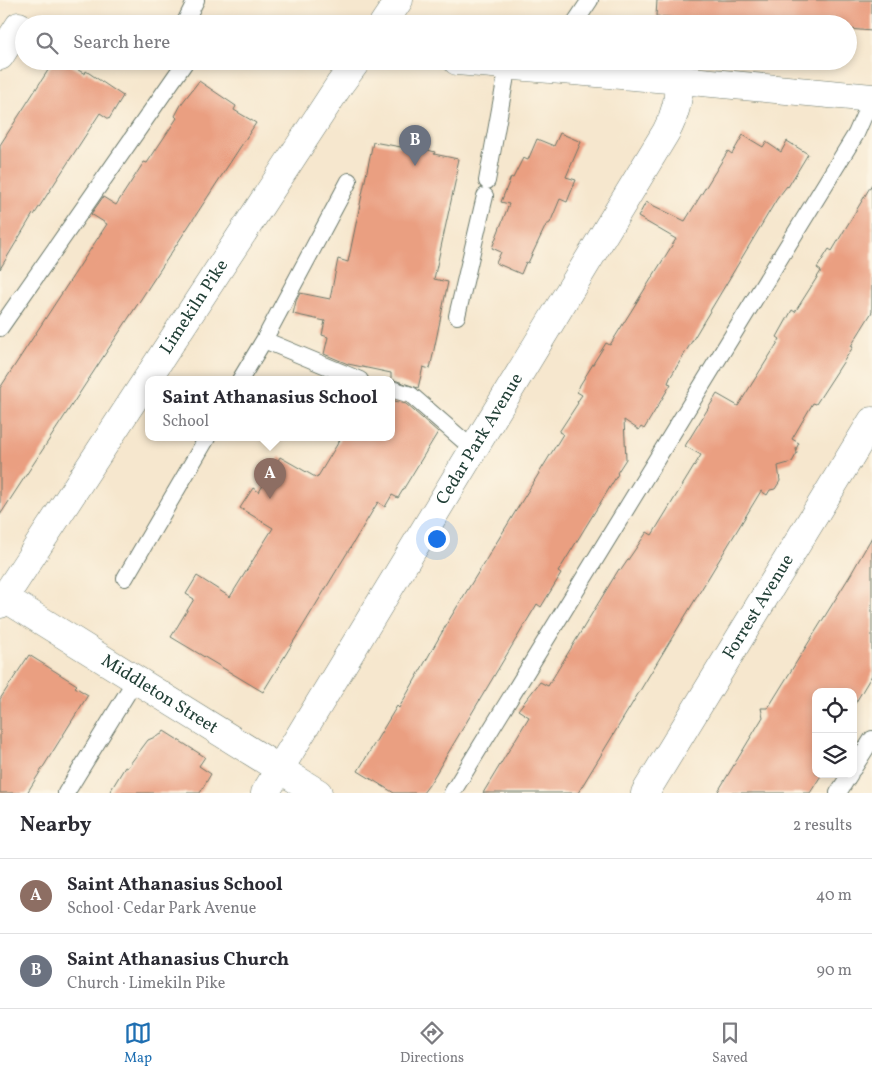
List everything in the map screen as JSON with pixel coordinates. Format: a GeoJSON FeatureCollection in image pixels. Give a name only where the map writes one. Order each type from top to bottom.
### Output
{"type":"FeatureCollection","features":[{"type":"Feature","properties":{"kind":"street"},"geometry":{"type":"LineString","coordinates":[[389,15],[399,0]]}},
{"type":"Feature","properties":{"kind":"street"},"geometry":{"type":"LineString","coordinates":[[0,56],[14,25]]}},
{"type":"Feature","properties":{"kind":"street","name":"Limekiln Pike"},"geometry":{"type":"LineString","coordinates":[[148,376],[350,70]]}},
{"type":"Feature","properties":{"kind":"street"},"geometry":{"type":"LineString","coordinates":[[598,70],[680,80],[870,98]]}},
{"type":"Feature","properties":{"kind":"street","name":"Cedar Park Avenue"},"geometry":{"type":"LineString","coordinates":[[265,793],[666,132],[674,117],[678,102],[680,80]]}},
{"type":"Feature","properties":{"kind":"street","name":"Limekiln Pike"},"geometry":{"type":"LineString","coordinates":[[1,599],[145,380]]}},
{"type":"Feature","properties":{"kind":"street","name":"Forrest Avenue"},"geometry":{"type":"LineString","coordinates":[[645,793],[871,423]]}},
{"type":"Feature","properties":{"kind":"street","name":"Middleton Street"},"geometry":{"type":"LineString","coordinates":[[1,599],[136,679],[318,793]]}},
{"type":"Feature","properties":{"kind":"lane"},"geometry":{"type":"LineString","coordinates":[[188,15],[196,0]]}},
{"type":"Feature","properties":{"kind":"lane"},"geometry":{"type":"LineString","coordinates":[[580,15],[590,0]]}},
{"type":"Feature","properties":{"kind":"lane"},"geometry":{"type":"LineString","coordinates":[[0,328],[180,70]]}},
{"type":"Feature","properties":{"kind":"lane"},"geometry":{"type":"LineString","coordinates":[[458,316],[486,189],[507,70]]}},
{"type":"Feature","properties":{"kind":"lane"},"geometry":{"type":"LineString","coordinates":[[452,793],[856,134],[870,98]]}},
{"type":"Feature","properties":{"kind":"lane"},"geometry":{"type":"LineString","coordinates":[[242,376],[264,340],[349,181]]}},
{"type":"Feature","properties":{"kind":"lane"},"geometry":{"type":"LineString","coordinates":[[264,340],[350,376]]}},
{"type":"Feature","properties":{"kind":"lane"},"geometry":{"type":"LineString","coordinates":[[395,391],[411,395],[472,449]]}},
{"type":"Feature","properties":{"kind":"lane"},"geometry":{"type":"LineString","coordinates":[[125,578],[205,441]]}},
{"type":"Feature","properties":{"kind":"lane"},"geometry":{"type":"LineString","coordinates":[[66,793],[136,679]]}},
{"type":"Feature","properties":{"kind":"lane"},"geometry":{"type":"LineString","coordinates":[[857,762],[872,738]]}},
{"type":"Feature","properties":{"kind":"lane"},"geometry":{"type":"LineString","coordinates":[[838,793],[847,778]]}},
{"type":"Feature","properties":{"kind":"building"},"geometry":{"type":"Polygon","coordinates":[[[657,0],[872,0],[872,31],[857,30],[857,15],[656,15],[657,0]]]}},
{"type":"Feature","properties":{"kind":"building"},"geometry":{"type":"Polygon","coordinates":[[[48,70],[78,70],[85,74],[86,71],[123,96],[109,119],[100,113],[33,214],[0,269],[0,145],[48,70]]]}},
{"type":"Feature","properties":{"kind":"building"},"geometry":{"type":"Polygon","coordinates":[[[199,81],[236,106],[234,110],[256,123],[0,515],[0,388],[107,224],[91,214],[103,197],[116,205],[144,162],[147,163],[177,118],[175,116],[182,103],[199,81]]]}},
{"type":"Feature","properties":{"kind":"building"},"geometry":{"type":"Polygon","coordinates":[[[560,133],[581,142],[566,177],[576,180],[567,202],[560,199],[550,223],[546,225],[521,274],[496,263],[501,252],[492,248],[509,204],[501,202],[511,177],[513,178],[523,158],[528,160],[537,139],[554,146],[560,133]]]}},
{"type":"Feature","properties":{"kind":"building"},"geometry":{"type":"Polygon","coordinates":[[[743,135],[763,147],[766,142],[781,152],[787,141],[808,154],[788,187],[777,199],[670,378],[668,383],[671,384],[644,429],[641,427],[639,430],[624,420],[626,459],[618,474],[558,572],[561,574],[541,607],[537,604],[429,785],[423,793],[394,793],[358,771],[397,706],[399,708],[449,620],[563,434],[559,432],[582,395],[577,392],[580,385],[606,343],[610,345],[676,239],[638,217],[646,202],[685,221],[728,151],[732,154],[743,135]]]}},
{"type":"Feature","properties":{"kind":"building"},"geometry":{"type":"Polygon","coordinates":[[[407,138],[429,142],[428,150],[435,152],[434,154],[458,159],[456,168],[458,169],[434,279],[448,282],[430,369],[423,367],[418,388],[395,380],[395,376],[391,376],[391,373],[348,364],[324,354],[328,337],[322,335],[325,321],[293,314],[300,293],[330,299],[338,259],[348,262],[373,142],[405,146],[407,138]]]}},
{"type":"Feature","properties":{"kind":"building"},"geometry":{"type":"Polygon","coordinates":[[[872,184],[872,312],[851,346],[853,347],[816,404],[813,403],[792,439],[799,443],[796,449],[797,453],[792,462],[778,466],[780,481],[775,489],[770,490],[767,495],[761,491],[578,793],[483,793],[529,717],[518,710],[540,682],[548,686],[619,569],[621,570],[647,532],[652,535],[701,455],[685,446],[717,394],[738,406],[780,339],[777,337],[792,310],[795,312],[821,271],[817,268],[829,249],[832,251],[872,184]]]}},
{"type":"Feature","properties":{"kind":"building"},"geometry":{"type":"Polygon","coordinates":[[[395,401],[406,404],[438,432],[398,498],[392,495],[385,507],[378,502],[263,692],[171,637],[194,599],[186,594],[197,576],[230,597],[273,528],[240,508],[253,488],[259,492],[280,457],[317,478],[339,441],[395,441],[395,401]]]}},
{"type":"Feature","properties":{"kind":"building"},"geometry":{"type":"Polygon","coordinates":[[[872,537],[872,675],[857,700],[857,688],[812,688],[812,778],[819,778],[810,793],[717,793],[763,717],[761,708],[768,708],[872,537]]]}},
{"type":"Feature","properties":{"kind":"building"},"geometry":{"type":"Polygon","coordinates":[[[29,655],[77,685],[75,687],[88,695],[27,793],[0,793],[0,699],[29,655]]]}},
{"type":"Feature","properties":{"kind":"building"},"geometry":{"type":"Polygon","coordinates":[[[164,731],[205,757],[199,766],[211,774],[200,793],[109,793],[125,767],[127,768],[148,740],[162,734],[164,731]]]}},
{"type":"Feature","properties":{"kind":"place","name":"Saint Athanasius Church"},"geometry":{"type":"Point","coordinates":[415,166]}},
{"type":"Feature","properties":{"kind":"place","name":"Saint Athanasius School"},"geometry":{"type":"Point","coordinates":[270,499]}}]}
